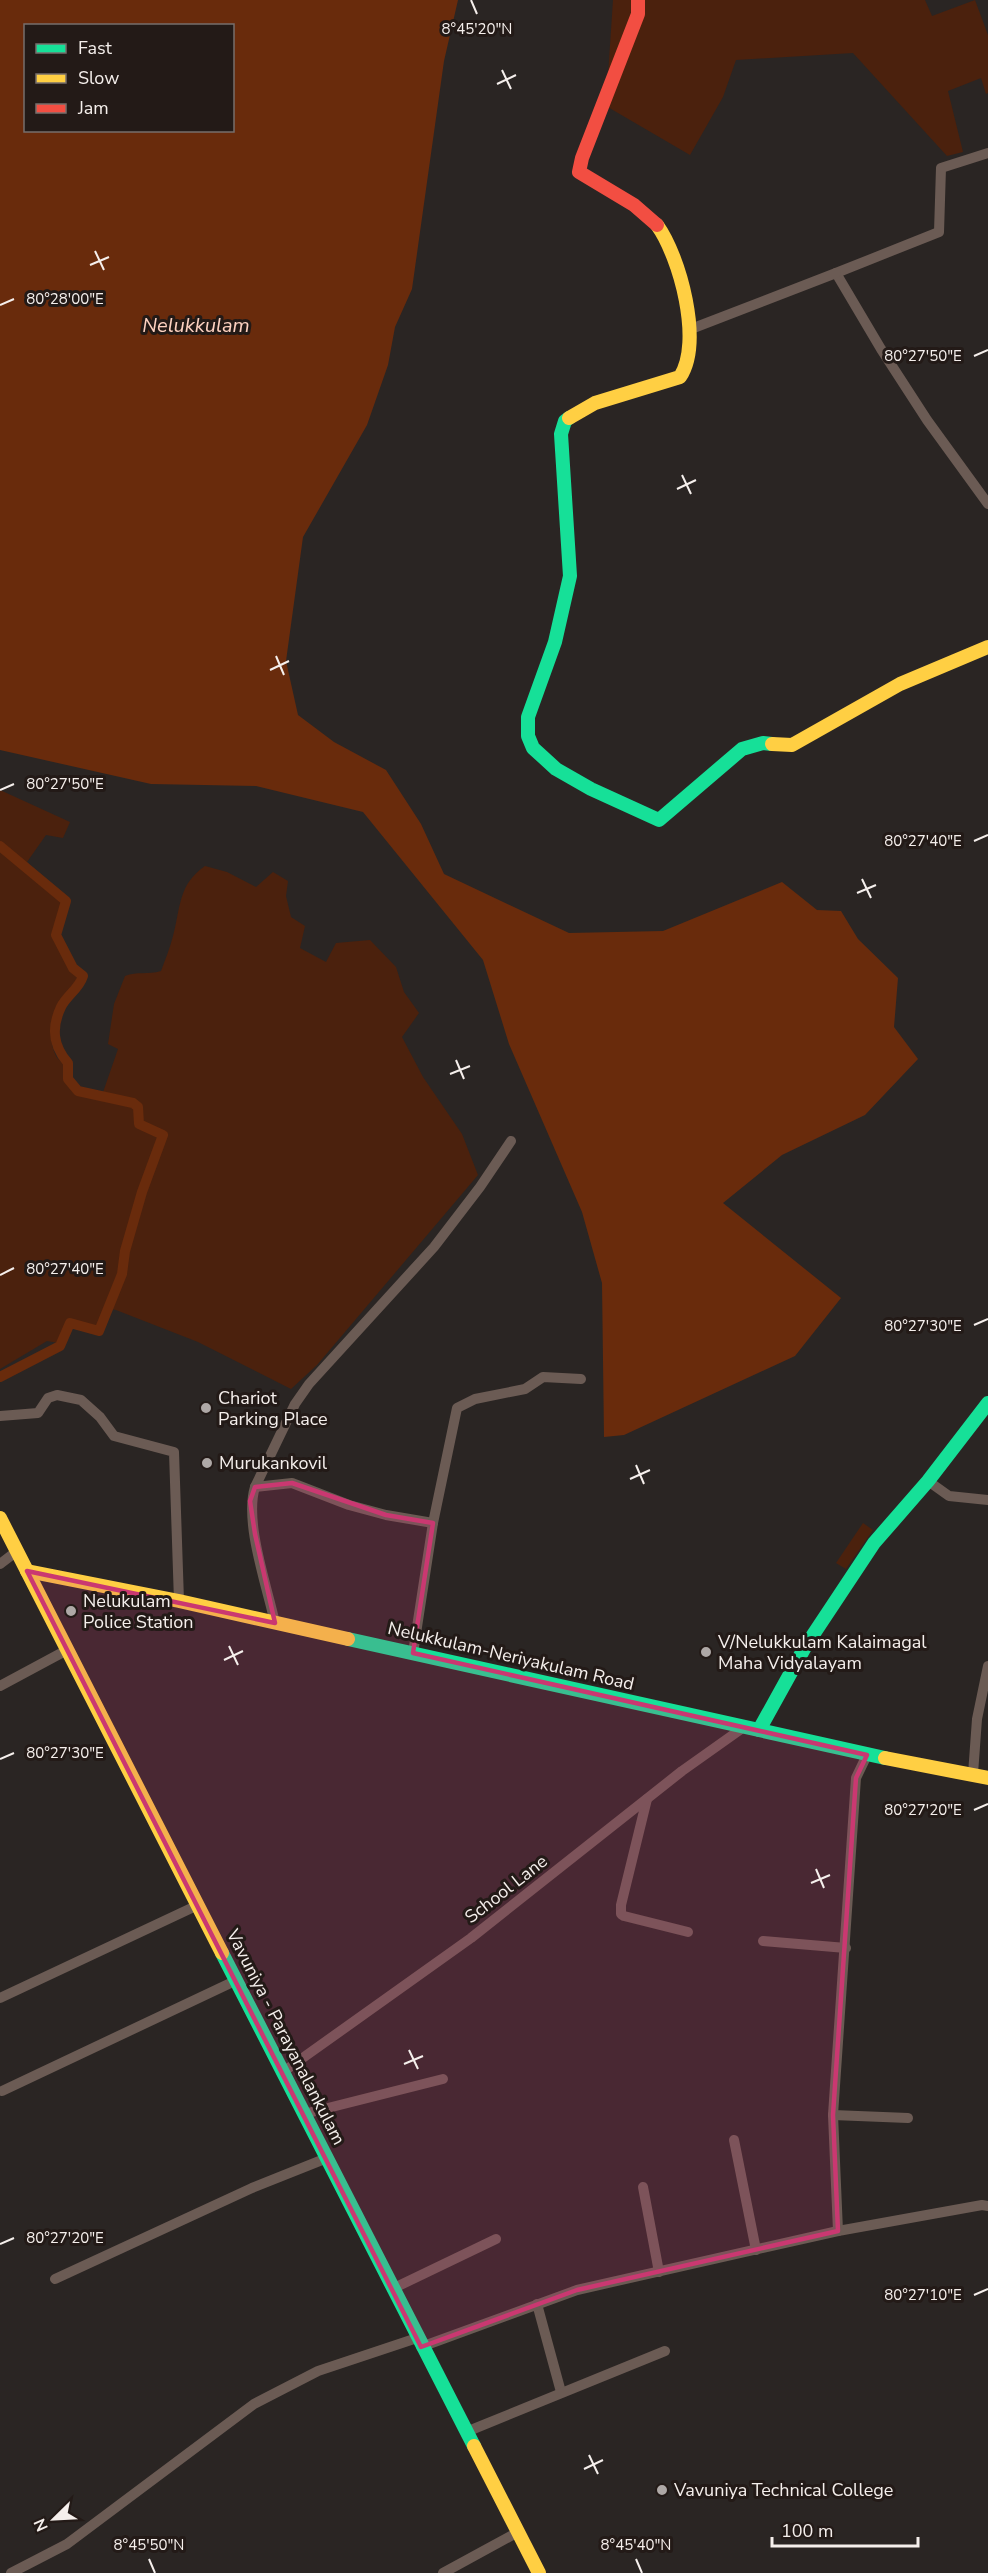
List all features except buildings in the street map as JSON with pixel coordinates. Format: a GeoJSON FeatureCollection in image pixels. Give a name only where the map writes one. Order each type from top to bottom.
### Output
{"type":"FeatureCollection","features":[{"type":"Feature","properties":{"kind":"main road"},"geometry":{"type":"LineString","coordinates":[[639,0],[638,14],[582,158],[579,172],[648,215],[659,226],[674,262],[691,329],[686,369],[680,377],[595,403],[565,421],[561,434],[570,576],[555,642],[528,717],[526,728],[533,748],[548,763],[609,799],[658,820],[742,749],[763,743],[792,745],[900,684],[988,647]]}},
{"type":"Feature","properties":{"kind":"main road"},"geometry":{"type":"LineString","coordinates":[[759,1730],[805,1647],[874,1543],[928,1481],[988,1403]]}},
{"type":"Feature","properties":{"kind":"main road","name":"Vavuniya - Parayanalankulam"},"geometry":{"type":"LineString","coordinates":[[0,1518],[539,2573]]}},
{"type":"Feature","properties":{"kind":"main road","name":"Nelukkulam-Neriyakulam Road"},"geometry":{"type":"LineString","coordinates":[[27,1571],[179,1601],[867,1755],[988,1778]]}},
{"type":"Feature","properties":{"kind":"street"},"geometry":{"type":"LineString","coordinates":[[691,329],[939,232],[941,168],[988,153]]}},
{"type":"Feature","properties":{"kind":"street"},"geometry":{"type":"LineString","coordinates":[[836,273],[904,385],[988,504]]}},
{"type":"Feature","properties":{"kind":"street"},"geometry":{"type":"LineString","coordinates":[[275,1623],[250,1501],[295,1404],[309,1384],[434,1247],[480,1187],[510,1141]]}},
{"type":"Feature","properties":{"kind":"street"},"geometry":{"type":"LineString","coordinates":[[413,1653],[433,1523],[457,1408],[476,1399],[525,1389],[543,1377],[581,1378]]}},
{"type":"Feature","properties":{"kind":"street"},"geometry":{"type":"LineString","coordinates":[[0,1416],[38,1413],[48,1398],[57,1395],[81,1400],[100,1417],[114,1436],[174,1452],[179,1601]]}},
{"type":"Feature","properties":{"kind":"street"},"geometry":{"type":"LineString","coordinates":[[928,1481],[949,1496],[988,1500]]}},
{"type":"Feature","properties":{"kind":"street"},"geometry":{"type":"LineString","coordinates":[[255,1487],[292,1483],[349,1505],[386,1515],[433,1523]]}},
{"type":"Feature","properties":{"kind":"street"},"geometry":{"type":"LineString","coordinates":[[0,1564],[16,1551]]}},
{"type":"Feature","properties":{"kind":"street"},"geometry":{"type":"LineString","coordinates":[[0,1686],[67,1650]]}},
{"type":"Feature","properties":{"kind":"street"},"geometry":{"type":"LineString","coordinates":[[973,1774],[977,1719],[988,1666]]}},
{"type":"Feature","properties":{"kind":"street","name":"School Lane"},"geometry":{"type":"LineString","coordinates":[[283,2072],[471,1938],[647,1799],[744,1727]]}},
{"type":"Feature","properties":{"kind":"street"},"geometry":{"type":"LineString","coordinates":[[838,2231],[833,2115],[856,1778],[867,1755]]}},
{"type":"Feature","properties":{"kind":"street"},"geometry":{"type":"LineString","coordinates":[[647,1799],[621,1905],[621,1914],[688,1932]]}},
{"type":"Feature","properties":{"kind":"street"},"geometry":{"type":"LineString","coordinates":[[0,1998],[198,1905]]}},
{"type":"Feature","properties":{"kind":"street"},"geometry":{"type":"LineString","coordinates":[[763,1941],[846,1948]]}},
{"type":"Feature","properties":{"kind":"street"},"geometry":{"type":"LineString","coordinates":[[2,2091],[237,1980]]}},
{"type":"Feature","properties":{"kind":"street"},"geometry":{"type":"LineString","coordinates":[[304,2114],[443,2079]]}},
{"type":"Feature","properties":{"kind":"street"},"geometry":{"type":"LineString","coordinates":[[833,2115],[908,2118]]}},
{"type":"Feature","properties":{"kind":"street"},"geometry":{"type":"LineString","coordinates":[[734,2140],[756,2250]]}},
{"type":"Feature","properties":{"kind":"street"},"geometry":{"type":"LineString","coordinates":[[55,2278],[252,2188],[327,2158]]}},
{"type":"Feature","properties":{"kind":"street"},"geometry":{"type":"LineString","coordinates":[[643,2187],[659,2271]]}},
{"type":"Feature","properties":{"kind":"street"},"geometry":{"type":"LineString","coordinates":[[11,2573],[67,2544],[254,2404],[318,2371],[419,2342],[577,2290],[838,2231],[982,2205],[988,2206]]}},
{"type":"Feature","properties":{"kind":"street"},"geometry":{"type":"LineString","coordinates":[[392,2289],[496,2239]]}},
{"type":"Feature","properties":{"kind":"street"},"geometry":{"type":"LineString","coordinates":[[537,2304],[561,2392]]}},
{"type":"Feature","properties":{"kind":"street"},"geometry":{"type":"LineString","coordinates":[[466,2432],[664,2350]]}},
{"type":"Feature","properties":{"kind":"street"},"geometry":{"type":"LineString","coordinates":[[443,2573],[518,2532]]}},
{"type":"Feature","properties":{"kind":"highlighted area"},"geometry":{"type":"Polygon","coordinates":[[[292,1483],[386,1515],[433,1523],[413,1653],[867,1755],[856,1778],[833,2115],[838,2231],[577,2290],[421,2347],[27,1571],[275,1623],[250,1501],[255,1487],[292,1483]]]}},
{"type":"Feature","properties":{"kind":"shaded area"},"geometry":{"type":"Polygon","coordinates":[[[613,0],[925,0],[932,16],[975,0],[988,35],[988,93],[986,94],[981,78],[948,91],[963,152],[947,156],[853,53],[736,60],[723,97],[690,155],[606,106],[613,0]]]}},
{"type":"Feature","properties":{"kind":"shaded area"},"geometry":{"type":"Polygon","coordinates":[[[0,790],[70,822],[63,838],[46,835],[27,862],[63,902],[54,937],[68,965],[78,977],[56,1014],[52,1046],[56,1056],[65,1066],[77,1092],[101,1098],[118,1049],[108,1044],[114,1004],[125,976],[161,971],[172,940],[185,889],[196,873],[205,866],[227,872],[256,887],[273,872],[288,881],[286,896],[291,917],[305,926],[300,948],[326,962],[336,943],[370,940],[396,967],[404,992],[419,1013],[402,1037],[423,1077],[462,1134],[478,1175],[317,1365],[291,1389],[198,1342],[116,1310],[105,1308],[96,1327],[68,1320],[58,1343],[47,1341],[0,1369],[0,790]]]}},
{"type":"Feature","properties":{"kind":"shaded area"},"geometry":{"type":"Polygon","coordinates":[[[863,1523],[873,1530],[846,1569],[836,1563],[863,1523]]]}},
{"type":"Feature","properties":{"kind":"water","name":"Nelukkulam"},"geometry":{"type":"Polygon","coordinates":[[[0,0],[458,0],[444,61],[412,289],[395,327],[388,365],[367,425],[303,537],[286,661],[298,715],[334,742],[386,770],[421,824],[444,874],[569,933],[663,931],[782,882],[817,910],[841,911],[858,939],[898,978],[894,1027],[918,1059],[865,1115],[782,1155],[723,1203],[841,1298],[795,1356],[624,1435],[604,1437],[602,1283],[582,1212],[509,1044],[483,960],[363,812],[256,786],[151,784],[0,750],[0,0]]]}},
{"type":"Feature","properties":{"kind":"waterway"},"geometry":{"type":"LineString","coordinates":[[0,846],[66,901],[56,935],[73,968],[83,976],[79,985],[61,1007],[56,1022],[55,1037],[59,1050],[68,1063],[68,1079],[78,1091],[133,1103],[138,1107],[139,1124],[163,1135],[142,1192],[125,1251],[122,1274],[99,1331],[70,1323],[60,1346],[0,1377]]}},
{"type":"Feature","properties":{"kind":"traffic: fast"},"geometry":{"type":"LineString","coordinates":[[569,418],[565,421],[561,434],[570,576],[555,642],[528,717],[528,736],[533,748],[556,769],[591,789],[659,820],[742,749],[763,743],[772,744]]}},
{"type":"Feature","properties":{"kind":"traffic: fast"},"geometry":{"type":"LineString","coordinates":[[759,1730],[805,1647],[874,1543],[928,1481],[988,1403]]}},
{"type":"Feature","properties":{"kind":"traffic: fast"},"geometry":{"type":"LineString","coordinates":[[348,1639],[885,1758]]}},
{"type":"Feature","properties":{"kind":"traffic: fast"},"geometry":{"type":"LineString","coordinates":[[222,1953],[474,2446]]}},
{"type":"Feature","properties":{"kind":"traffic: slow"},"geometry":{"type":"LineString","coordinates":[[569,418],[595,403],[680,377],[687,362],[689,322],[686,300],[674,257],[657,225]]}},
{"type":"Feature","properties":{"kind":"traffic: slow"},"geometry":{"type":"LineString","coordinates":[[772,744],[792,745],[900,684],[988,647]]}},
{"type":"Feature","properties":{"kind":"traffic: slow"},"geometry":{"type":"LineString","coordinates":[[0,1518],[222,1953]]}},
{"type":"Feature","properties":{"kind":"traffic: slow"},"geometry":{"type":"LineString","coordinates":[[27,1571],[179,1601],[348,1639]]}},
{"type":"Feature","properties":{"kind":"traffic: slow"},"geometry":{"type":"LineString","coordinates":[[885,1758],[988,1778]]}},
{"type":"Feature","properties":{"kind":"traffic: slow"},"geometry":{"type":"LineString","coordinates":[[474,2446],[539,2573]]}},
{"type":"Feature","properties":{"kind":"traffic: jam"},"geometry":{"type":"LineString","coordinates":[[638,0],[638,14],[582,158],[579,172],[634,205],[657,225]]}},
{"type":"Feature","properties":{"kind":"place","name":"Chariot Parking Place"},"geometry":{"type":"Point","coordinates":[206,1408]}},
{"type":"Feature","properties":{"kind":"place","name":"Murukankovil"},"geometry":{"type":"Point","coordinates":[207,1463]}},
{"type":"Feature","properties":{"kind":"place","name":"Nelukulam Police Station"},"geometry":{"type":"Point","coordinates":[71,1611]}},
{"type":"Feature","properties":{"kind":"place","name":"V/Nelukkulam Kalaimagal Maha Vidyalayam"},"geometry":{"type":"Point","coordinates":[706,1652]}},
{"type":"Feature","properties":{"kind":"place","name":"Vavuniya Technical College"},"geometry":{"type":"Point","coordinates":[662,2490]}}]}
